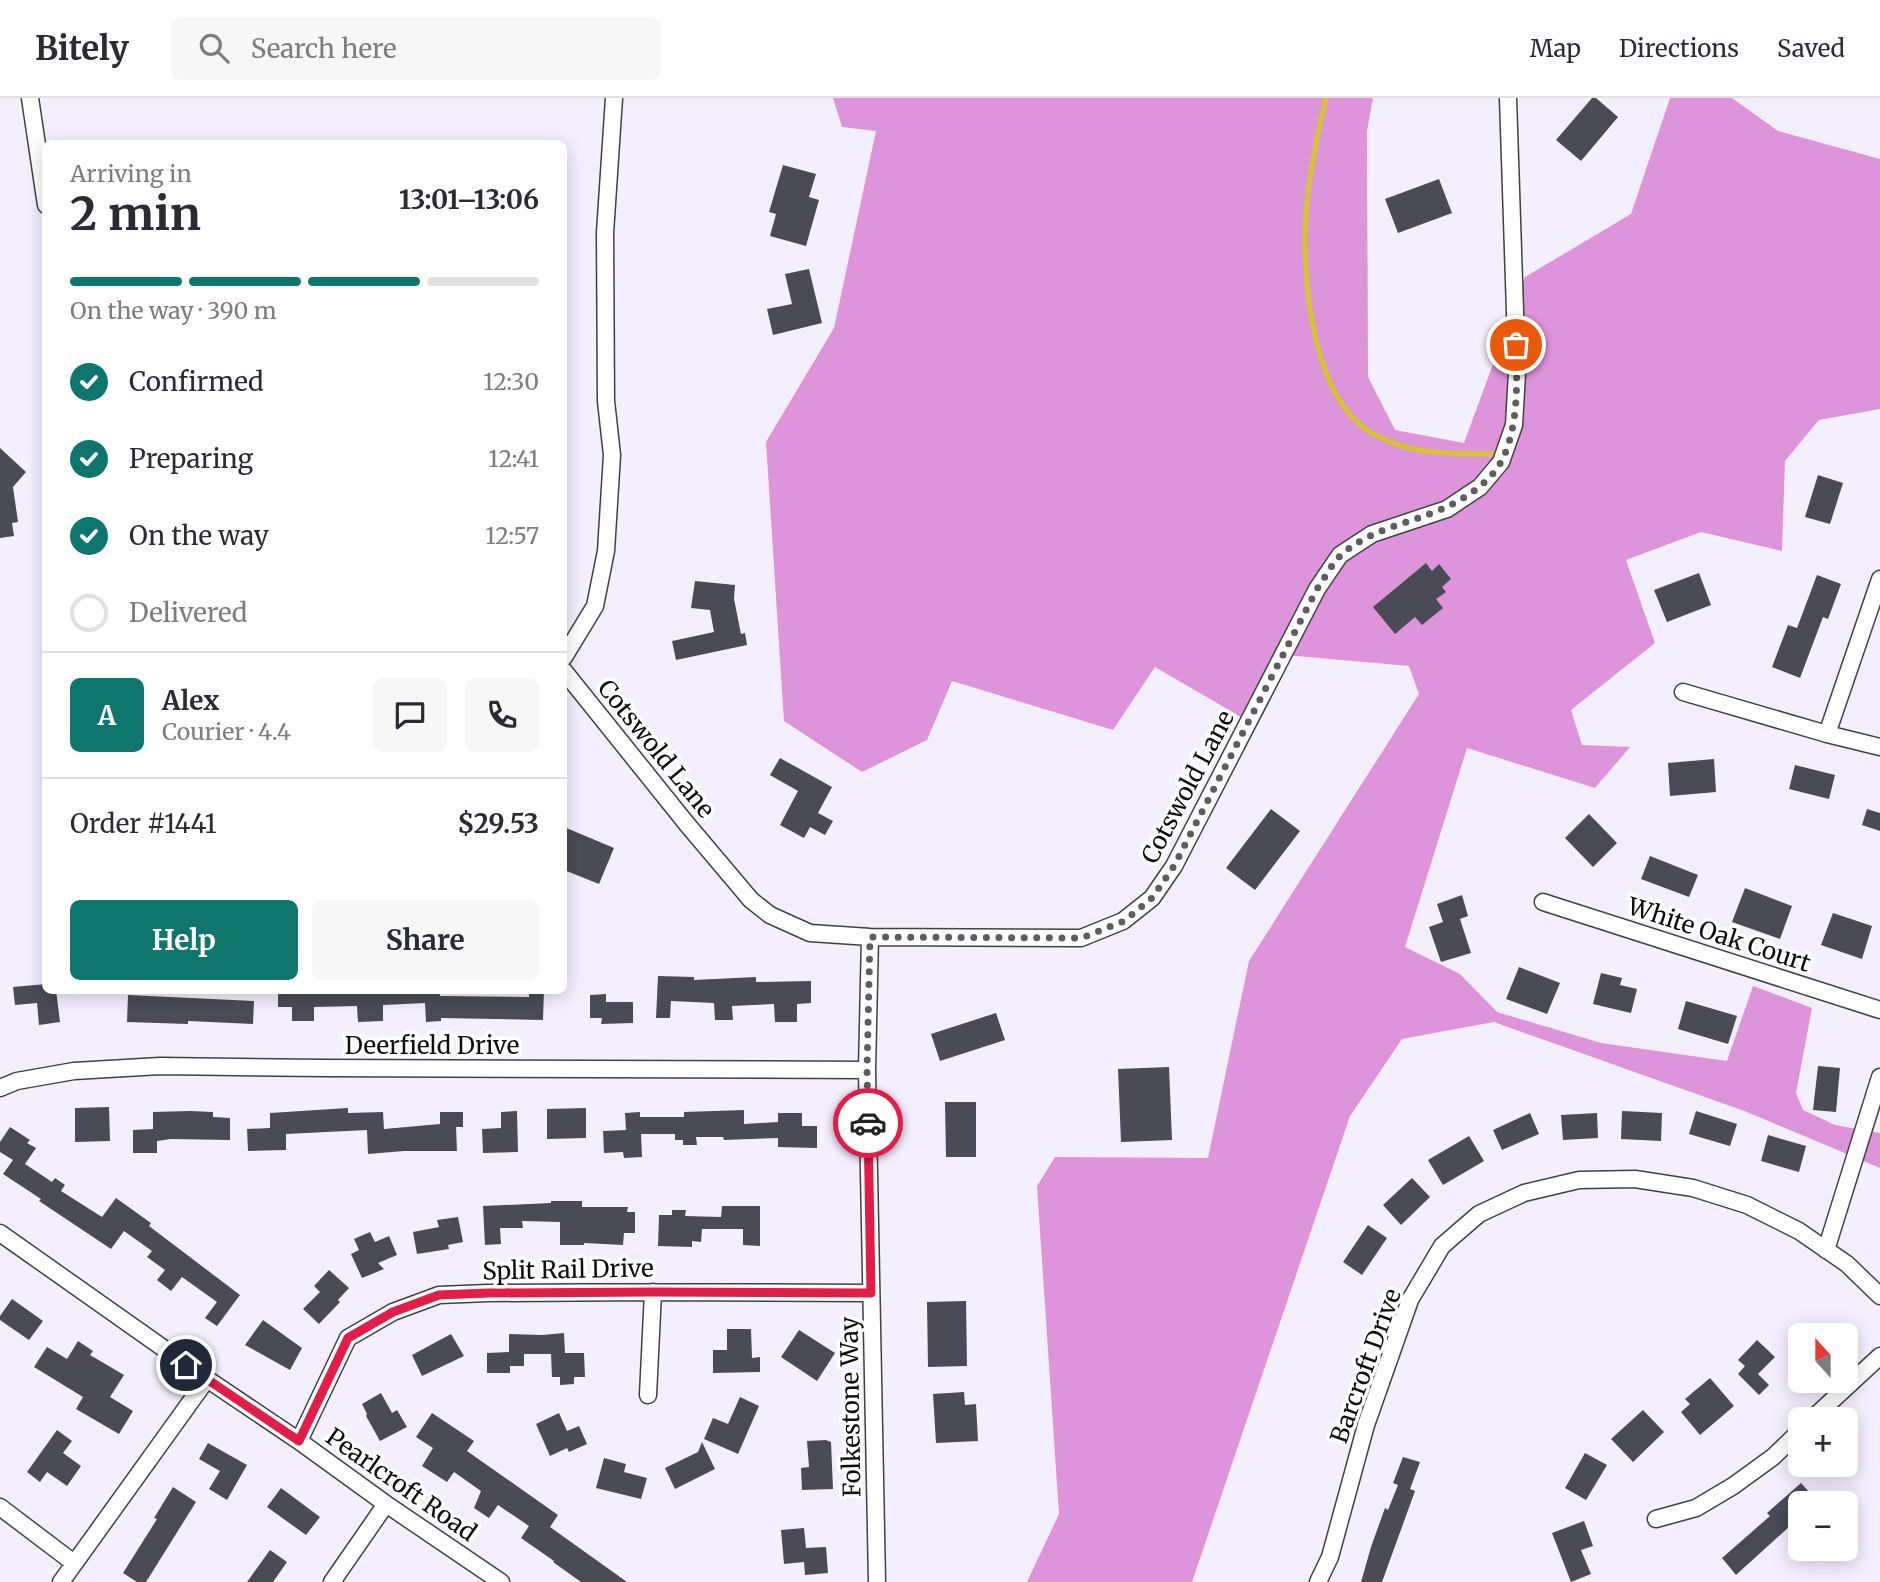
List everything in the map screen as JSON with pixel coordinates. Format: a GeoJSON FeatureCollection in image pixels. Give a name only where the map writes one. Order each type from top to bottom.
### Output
{"type":"FeatureCollection","features":[{"type":"Feature","properties":{"kind":"street"},"geometry":{"type":"LineString","coordinates":[[30,98],[42,178]]}},
{"type":"Feature","properties":{"kind":"street"},"geometry":{"type":"LineString","coordinates":[[567,652],[595,606],[606,551],[612,455],[606,401],[605,233],[614,98]]}},
{"type":"Feature","properties":{"kind":"street","name":"Cotswold Lane"},"geometry":{"type":"LineString","coordinates":[[567,675],[751,900],[770,915],[810,933],[870,937],[1082,938],[1124,921],[1152,898],[1174,866],[1317,589],[1340,555],[1372,534],[1447,509],[1480,487],[1501,462],[1514,425],[1517,373],[1508,98]]}},
{"type":"Feature","properties":{"kind":"street"},"geometry":{"type":"LineString","coordinates":[[1827,734],[1880,579]]}},
{"type":"Feature","properties":{"kind":"street"},"geometry":{"type":"LineString","coordinates":[[1683,692],[1880,747]]}},
{"type":"Feature","properties":{"kind":"street","name":"White Oak Court"},"geometry":{"type":"LineString","coordinates":[[1543,902],[1880,1010]]}},
{"type":"Feature","properties":{"kind":"street","name":"Folkestone Way"},"geometry":{"type":"LineString","coordinates":[[870,937],[867,1070],[877,1582]]}},
{"type":"Feature","properties":{"kind":"street","name":"Deerfield Drive"},"geometry":{"type":"LineString","coordinates":[[0,1088],[74,1071],[160,1066],[867,1070]]}},
{"type":"Feature","properties":{"kind":"street"},"geometry":{"type":"LineString","coordinates":[[1826,1250],[1880,1077]]}},
{"type":"Feature","properties":{"kind":"street","name":"Barcroft Drive"},"geometry":{"type":"LineString","coordinates":[[1318,1582],[1330,1557],[1366,1425],[1410,1300],[1443,1246],[1479,1214],[1524,1193],[1579,1180],[1635,1179],[1693,1188],[1747,1205],[1799,1231],[1847,1264],[1880,1296]]}},
{"type":"Feature","properties":{"kind":"street","name":"Pearlcroft Road"},"geometry":{"type":"LineString","coordinates":[[0,1233],[501,1582]]}},
{"type":"Feature","properties":{"kind":"street"},"geometry":{"type":"LineString","coordinates":[[648,1395],[653,1292]]}},
{"type":"Feature","properties":{"kind":"street","name":"Split Rail Drive"},"geometry":{"type":"LineString","coordinates":[[299,1441],[348,1338],[393,1312],[439,1295],[871,1293]]}},
{"type":"Feature","properties":{"kind":"street"},"geometry":{"type":"LineString","coordinates":[[1825,1407],[1880,1356]]}},
{"type":"Feature","properties":{"kind":"street"},"geometry":{"type":"LineString","coordinates":[[61,1582],[206,1379]]}},
{"type":"Feature","properties":{"kind":"street"},"geometry":{"type":"LineString","coordinates":[[1656,1519],[1696,1508],[1733,1486],[1788,1443]]}},
{"type":"Feature","properties":{"kind":"street"},"geometry":{"type":"LineString","coordinates":[[332,1582],[386,1504]]}},
{"type":"Feature","properties":{"kind":"street"},"geometry":{"type":"LineString","coordinates":[[0,1507],[74,1563]]}},
{"type":"Feature","properties":{"kind":"shaded area"},"geometry":{"type":"Polygon","coordinates":[[[833,98],[1373,98],[1367,131],[1368,377],[1395,430],[1464,443],[1525,277],[1631,214],[1670,98],[1732,98],[1778,131],[1880,159],[1880,409],[1819,420],[1785,461],[1782,551],[1701,532],[1626,560],[1655,643],[1571,710],[1582,745],[1630,747],[1595,788],[1467,748],[1405,947],[1460,974],[1497,1012],[1601,1043],[1727,1061],[1753,986],[1812,1008],[1796,1093],[1803,1110],[1835,1125],[1880,1133],[1880,1168],[1747,1112],[1494,1022],[1402,1039],[1350,1116],[1192,1582],[1027,1582],[1059,1514],[1037,1186],[1055,1157],[1208,1158],[1249,961],[1419,694],[1409,666],[1274,654],[1241,717],[1155,667],[1113,730],[952,681],[927,740],[862,772],[784,721],[766,442],[834,328],[876,131],[842,127],[833,98]]]}},
{"type":"Feature","properties":{"kind":"building"},"geometry":{"type":"Polygon","coordinates":[[[1592,98],[1596,98],[1618,117],[1581,161],[1556,140],[1592,98]]]}},
{"type":"Feature","properties":{"kind":"building"},"geometry":{"type":"Polygon","coordinates":[[[783,165],[816,174],[809,197],[819,200],[806,246],[770,236],[776,214],[769,212],[783,165]]]}},
{"type":"Feature","properties":{"kind":"building"},"geometry":{"type":"Polygon","coordinates":[[[1439,179],[1452,213],[1398,233],[1385,199],[1439,179]]]}},
{"type":"Feature","properties":{"kind":"building"},"geometry":{"type":"Polygon","coordinates":[[[809,269],[822,323],[773,335],[767,309],[792,304],[785,274],[809,269]]]}},
{"type":"Feature","properties":{"kind":"building"},"geometry":{"type":"Polygon","coordinates":[[[0,448],[26,472],[13,487],[18,522],[12,523],[14,536],[0,538],[0,448]]]}},
{"type":"Feature","properties":{"kind":"building"},"geometry":{"type":"Polygon","coordinates":[[[1818,475],[1843,483],[1830,524],[1805,517],[1818,475]]]}},
{"type":"Feature","properties":{"kind":"building"},"geometry":{"type":"Polygon","coordinates":[[[1426,563],[1432,571],[1439,564],[1451,579],[1442,587],[1446,592],[1436,599],[1443,608],[1422,625],[1415,617],[1395,634],[1373,607],[1426,563]]]}},
{"type":"Feature","properties":{"kind":"building"},"geometry":{"type":"Polygon","coordinates":[[[1699,573],[1711,605],[1667,622],[1654,590],[1699,573]]]}},
{"type":"Feature","properties":{"kind":"building"},"geometry":{"type":"Polygon","coordinates":[[[1817,575],[1841,584],[1828,619],[1823,617],[1800,678],[1772,667],[1788,625],[1797,628],[1817,575]]]}},
{"type":"Feature","properties":{"kind":"building"},"geometry":{"type":"Polygon","coordinates":[[[695,581],[735,585],[734,599],[741,634],[745,633],[747,645],[676,660],[672,641],[714,632],[710,610],[691,608],[695,581]]]}},
{"type":"Feature","properties":{"kind":"building"},"geometry":{"type":"Polygon","coordinates":[[[780,758],[832,787],[818,813],[833,821],[825,835],[810,827],[804,838],[780,825],[798,791],[770,775],[780,758]]]}},
{"type":"Feature","properties":{"kind":"building"},"geometry":{"type":"Polygon","coordinates":[[[1714,759],[1716,792],[1670,796],[1668,763],[1714,759]]]}},
{"type":"Feature","properties":{"kind":"building"},"geometry":{"type":"Polygon","coordinates":[[[1795,765],[1835,775],[1829,799],[1789,789],[1795,765]]]}},
{"type":"Feature","properties":{"kind":"building"},"geometry":{"type":"Polygon","coordinates":[[[1271,809],[1300,831],[1255,890],[1226,868],[1271,809]]]}},
{"type":"Feature","properties":{"kind":"building"},"geometry":{"type":"Polygon","coordinates":[[[1867,809],[1880,813],[1880,831],[1862,825],[1867,809]]]}},
{"type":"Feature","properties":{"kind":"building"},"geometry":{"type":"Polygon","coordinates":[[[1589,814],[1617,843],[1593,867],[1565,838],[1589,814]]]}},
{"type":"Feature","properties":{"kind":"building"},"geometry":{"type":"Polygon","coordinates":[[[567,828],[614,848],[599,884],[567,871],[567,828]]]}},
{"type":"Feature","properties":{"kind":"building"},"geometry":{"type":"Polygon","coordinates":[[[1650,856],[1698,875],[1689,897],[1641,879],[1650,856]]]}},
{"type":"Feature","properties":{"kind":"building"},"geometry":{"type":"Polygon","coordinates":[[[1745,888],[1792,906],[1780,939],[1732,922],[1745,888]]]}},
{"type":"Feature","properties":{"kind":"building"},"geometry":{"type":"Polygon","coordinates":[[[1462,895],[1468,916],[1460,919],[1471,953],[1441,962],[1429,927],[1443,922],[1437,904],[1462,895]]]}},
{"type":"Feature","properties":{"kind":"building"},"geometry":{"type":"Polygon","coordinates":[[[1833,913],[1872,926],[1862,959],[1821,945],[1833,913]]]}},
{"type":"Feature","properties":{"kind":"building"},"geometry":{"type":"Polygon","coordinates":[[[1519,967],[1560,983],[1547,1014],[1506,999],[1519,967]]]}},
{"type":"Feature","properties":{"kind":"building"},"geometry":{"type":"Polygon","coordinates":[[[1601,973],[1622,978],[1620,985],[1637,989],[1631,1013],[1593,1004],[1601,973]]]}},
{"type":"Feature","properties":{"kind":"building"},"geometry":{"type":"Polygon","coordinates":[[[658,976],[694,977],[694,980],[756,977],[756,982],[811,981],[811,1003],[797,1004],[797,1022],[775,1022],[774,1004],[732,1006],[733,1020],[715,1020],[714,1003],[671,1001],[670,1018],[656,1018],[658,976]]]}},
{"type":"Feature","properties":{"kind":"building"},"geometry":{"type":"Polygon","coordinates":[[[42,984],[42,994],[56,994],[60,1022],[39,1025],[37,1003],[15,1005],[13,987],[42,984]]]}},
{"type":"Feature","properties":{"kind":"building"},"geometry":{"type":"Polygon","coordinates":[[[278,994],[529,997],[529,994],[544,994],[543,1020],[441,1018],[441,1021],[426,1022],[425,1003],[383,1005],[383,1021],[358,1022],[357,1006],[314,1007],[314,1021],[292,1021],[292,1007],[278,1007],[278,994]]]}},
{"type":"Feature","properties":{"kind":"building"},"geometry":{"type":"Polygon","coordinates":[[[606,994],[606,1002],[633,1002],[633,1023],[601,1024],[602,1018],[590,1018],[590,995],[606,994]]]}},
{"type":"Feature","properties":{"kind":"building"},"geometry":{"type":"Polygon","coordinates":[[[128,995],[254,1001],[253,1024],[127,1022],[128,995]]]}},
{"type":"Feature","properties":{"kind":"building"},"geometry":{"type":"Polygon","coordinates":[[[1686,1001],[1737,1016],[1728,1044],[1678,1029],[1686,1001]]]}},
{"type":"Feature","properties":{"kind":"building"},"geometry":{"type":"Polygon","coordinates":[[[996,1013],[1005,1040],[940,1061],[931,1034],[996,1013]]]}},
{"type":"Feature","properties":{"kind":"building"},"geometry":{"type":"Polygon","coordinates":[[[1818,1066],[1840,1068],[1836,1112],[1813,1110],[1818,1066]]]}},
{"type":"Feature","properties":{"kind":"building"},"geometry":{"type":"Polygon","coordinates":[[[1169,1067],[1172,1140],[1121,1142],[1118,1069],[1169,1067]]]}},
{"type":"Feature","properties":{"kind":"building"},"geometry":{"type":"Polygon","coordinates":[[[945,1102],[976,1102],[976,1157],[946,1157],[945,1102]]]}},
{"type":"Feature","properties":{"kind":"building"},"geometry":{"type":"Polygon","coordinates":[[[109,1107],[110,1141],[75,1142],[75,1108],[109,1107]]]}},
{"type":"Feature","properties":{"kind":"building"},"geometry":{"type":"Polygon","coordinates":[[[348,1108],[348,1113],[383,1112],[384,1129],[440,1124],[440,1112],[463,1112],[463,1127],[456,1127],[457,1151],[368,1154],[367,1130],[286,1134],[286,1150],[248,1151],[247,1129],[270,1128],[270,1113],[348,1108]]]}},
{"type":"Feature","properties":{"kind":"building"},"geometry":{"type":"Polygon","coordinates":[[[586,1108],[586,1138],[547,1139],[547,1109],[586,1108]]]}},
{"type":"Feature","properties":{"kind":"building"},"geometry":{"type":"Polygon","coordinates":[[[744,1110],[744,1124],[778,1122],[778,1113],[802,1113],[802,1126],[817,1126],[817,1148],[778,1147],[778,1138],[724,1140],[723,1137],[696,1137],[697,1145],[683,1145],[683,1140],[675,1140],[675,1134],[641,1134],[642,1157],[624,1158],[623,1152],[604,1153],[603,1131],[626,1130],[625,1113],[640,1112],[640,1117],[684,1117],[684,1112],[744,1110]]]}},
{"type":"Feature","properties":{"kind":"building"},"geometry":{"type":"Polygon","coordinates":[[[517,1111],[518,1152],[483,1153],[482,1129],[501,1128],[501,1112],[517,1111]]]}},
{"type":"Feature","properties":{"kind":"building"},"geometry":{"type":"Polygon","coordinates":[[[1622,1111],[1662,1113],[1661,1141],[1621,1139],[1622,1111]]]}},
{"type":"Feature","properties":{"kind":"building"},"geometry":{"type":"Polygon","coordinates":[[[1696,1111],[1737,1124],[1730,1146],[1689,1134],[1696,1111]]]}},
{"type":"Feature","properties":{"kind":"building"},"geometry":{"type":"Polygon","coordinates":[[[153,1112],[213,1112],[213,1117],[230,1118],[230,1140],[171,1139],[157,1141],[157,1153],[133,1153],[133,1130],[153,1129],[153,1112]]]}},
{"type":"Feature","properties":{"kind":"building"},"geometry":{"type":"Polygon","coordinates":[[[1530,1113],[1539,1134],[1502,1150],[1493,1130],[1530,1113]]]}},
{"type":"Feature","properties":{"kind":"building"},"geometry":{"type":"Polygon","coordinates":[[[1597,1113],[1598,1138],[1563,1140],[1561,1115],[1597,1113]]]}},
{"type":"Feature","properties":{"kind":"building"},"geometry":{"type":"Polygon","coordinates":[[[10,1127],[30,1140],[27,1143],[36,1148],[25,1164],[52,1182],[55,1178],[65,1185],[61,1191],[102,1217],[116,1198],[240,1295],[217,1326],[205,1318],[217,1302],[182,1277],[171,1291],[157,1280],[165,1270],[147,1257],[152,1251],[124,1231],[111,1249],[3,1174],[13,1160],[0,1152],[0,1142],[10,1127]]]}},
{"type":"Feature","properties":{"kind":"building"},"geometry":{"type":"Polygon","coordinates":[[[1768,1135],[1806,1146],[1799,1172],[1761,1161],[1768,1135]]]}},
{"type":"Feature","properties":{"kind":"building"},"geometry":{"type":"Polygon","coordinates":[[[1469,1136],[1484,1161],[1443,1185],[1428,1160],[1469,1136]]]}},
{"type":"Feature","properties":{"kind":"building"},"geometry":{"type":"Polygon","coordinates":[[[1412,1178],[1430,1197],[1401,1225],[1383,1205],[1412,1178]]]}},
{"type":"Feature","properties":{"kind":"building"},"geometry":{"type":"Polygon","coordinates":[[[582,1201],[582,1207],[628,1207],[627,1212],[635,1212],[635,1233],[624,1233],[623,1245],[560,1245],[560,1222],[522,1221],[523,1228],[500,1228],[501,1244],[485,1245],[483,1206],[582,1201]]]}},
{"type":"Feature","properties":{"kind":"building"},"geometry":{"type":"Polygon","coordinates":[[[722,1206],[760,1206],[760,1246],[743,1245],[743,1229],[702,1229],[701,1242],[692,1241],[692,1247],[658,1246],[659,1215],[672,1215],[672,1210],[686,1210],[685,1216],[721,1217],[722,1206]]]}},
{"type":"Feature","properties":{"kind":"building"},"geometry":{"type":"Polygon","coordinates":[[[458,1217],[463,1242],[448,1245],[449,1249],[417,1254],[413,1232],[439,1227],[437,1220],[458,1217]]]}},
{"type":"Feature","properties":{"kind":"building"},"geometry":{"type":"Polygon","coordinates":[[[1368,1225],[1387,1238],[1362,1275],[1343,1262],[1368,1225]]]}},
{"type":"Feature","properties":{"kind":"building"},"geometry":{"type":"Polygon","coordinates":[[[370,1232],[375,1242],[389,1236],[397,1255],[378,1263],[384,1269],[362,1278],[351,1254],[359,1250],[354,1239],[370,1232]]]}},
{"type":"Feature","properties":{"kind":"building"},"geometry":{"type":"Polygon","coordinates":[[[329,1270],[349,1288],[319,1324],[303,1309],[320,1292],[314,1286],[329,1270]]]}},
{"type":"Feature","properties":{"kind":"building"},"geometry":{"type":"Polygon","coordinates":[[[12,1299],[43,1321],[29,1340],[0,1320],[12,1299]]]}},
{"type":"Feature","properties":{"kind":"building"},"geometry":{"type":"Polygon","coordinates":[[[966,1301],[967,1366],[928,1367],[927,1302],[966,1301]]]}},
{"type":"Feature","properties":{"kind":"building"},"geometry":{"type":"Polygon","coordinates":[[[263,1320],[302,1348],[290,1370],[245,1345],[263,1320]]]}},
{"type":"Feature","properties":{"kind":"building"},"geometry":{"type":"Polygon","coordinates":[[[727,1329],[751,1329],[752,1358],[760,1357],[760,1372],[713,1373],[713,1350],[727,1350],[727,1329]]]}},
{"type":"Feature","properties":{"kind":"building"},"geometry":{"type":"Polygon","coordinates":[[[799,1330],[835,1353],[817,1381],[781,1357],[799,1330]]]}},
{"type":"Feature","properties":{"kind":"building"},"geometry":{"type":"Polygon","coordinates":[[[564,1333],[565,1353],[584,1353],[585,1377],[574,1377],[574,1384],[560,1385],[560,1377],[552,1377],[551,1354],[524,1354],[524,1366],[510,1366],[510,1373],[487,1373],[487,1353],[509,1352],[509,1334],[564,1333]]]}},
{"type":"Feature","properties":{"kind":"building"},"geometry":{"type":"Polygon","coordinates":[[[451,1334],[464,1356],[422,1376],[412,1355],[451,1334]]]}},
{"type":"Feature","properties":{"kind":"building"},"geometry":{"type":"Polygon","coordinates":[[[1757,1340],[1775,1357],[1758,1374],[1769,1385],[1759,1395],[1738,1374],[1745,1366],[1738,1360],[1757,1340]]]}},
{"type":"Feature","properties":{"kind":"building"},"geometry":{"type":"Polygon","coordinates":[[[78,1341],[93,1351],[90,1355],[124,1375],[110,1397],[133,1411],[119,1434],[76,1409],[83,1397],[34,1367],[47,1347],[67,1359],[78,1341]]]}},
{"type":"Feature","properties":{"kind":"building"},"geometry":{"type":"Polygon","coordinates":[[[1710,1378],[1734,1406],[1700,1435],[1681,1412],[1690,1404],[1685,1399],[1710,1378]]]}},
{"type":"Feature","properties":{"kind":"building"},"geometry":{"type":"Polygon","coordinates":[[[964,1392],[965,1405],[976,1404],[978,1441],[936,1443],[933,1394],[964,1392]]]}},
{"type":"Feature","properties":{"kind":"building"},"geometry":{"type":"Polygon","coordinates":[[[381,1393],[392,1413],[397,1410],[407,1427],[380,1441],[362,1404],[381,1393]]]}},
{"type":"Feature","properties":{"kind":"building"},"geometry":{"type":"Polygon","coordinates":[[[740,1397],[759,1406],[738,1454],[704,1439],[713,1418],[728,1424],[740,1397]]]}},
{"type":"Feature","properties":{"kind":"building"},"geometry":{"type":"Polygon","coordinates":[[[1643,1410],[1664,1432],[1633,1462],[1611,1439],[1643,1410]]]}},
{"type":"Feature","properties":{"kind":"building"},"geometry":{"type":"Polygon","coordinates":[[[432,1413],[474,1441],[467,1451],[558,1515],[550,1527],[627,1582],[581,1582],[521,1538],[529,1526],[498,1505],[489,1518],[474,1508],[481,1491],[454,1472],[447,1482],[422,1466],[433,1448],[416,1437],[432,1413]]]}},
{"type":"Feature","properties":{"kind":"building"},"geometry":{"type":"Polygon","coordinates":[[[559,1413],[567,1431],[579,1426],[587,1444],[569,1452],[567,1448],[550,1456],[536,1424],[559,1413]]]}},
{"type":"Feature","properties":{"kind":"building"},"geometry":{"type":"Polygon","coordinates":[[[57,1430],[72,1441],[63,1453],[81,1466],[67,1486],[47,1472],[40,1482],[27,1472],[57,1430]]]}},
{"type":"Feature","properties":{"kind":"building"},"geometry":{"type":"Polygon","coordinates":[[[807,1441],[831,1442],[833,1489],[802,1490],[801,1468],[809,1467],[807,1441]]]}},
{"type":"Feature","properties":{"kind":"building"},"geometry":{"type":"Polygon","coordinates":[[[702,1442],[715,1469],[675,1489],[665,1468],[698,1452],[702,1442]]]}},
{"type":"Feature","properties":{"kind":"building"},"geometry":{"type":"Polygon","coordinates":[[[208,1443],[247,1465],[227,1500],[209,1489],[220,1471],[199,1459],[208,1443]]]}},
{"type":"Feature","properties":{"kind":"building"},"geometry":{"type":"Polygon","coordinates":[[[1585,1453],[1607,1465],[1586,1500],[1565,1488],[1585,1453]]]}},
{"type":"Feature","properties":{"kind":"building"},"geometry":{"type":"Polygon","coordinates":[[[1403,1457],[1420,1462],[1410,1489],[1415,1491],[1382,1582],[1361,1582],[1385,1508],[1388,1510],[1398,1485],[1393,1483],[1403,1457]]]}},
{"type":"Feature","properties":{"kind":"building"},"geometry":{"type":"Polygon","coordinates":[[[604,1458],[626,1464],[624,1472],[647,1478],[641,1499],[596,1488],[604,1458]]]}},
{"type":"Feature","properties":{"kind":"building"},"geometry":{"type":"Polygon","coordinates":[[[1801,1483],[1808,1491],[1792,1491],[1801,1483]]]}},
{"type":"Feature","properties":{"kind":"building"},"geometry":{"type":"Polygon","coordinates":[[[173,1487],[196,1502],[146,1582],[137,1582],[123,1573],[157,1519],[154,1518],[173,1487]]]}},
{"type":"Feature","properties":{"kind":"building"},"geometry":{"type":"Polygon","coordinates":[[[281,1488],[320,1517],[306,1535],[267,1507],[281,1488]]]}},
{"type":"Feature","properties":{"kind":"building"},"geometry":{"type":"Polygon","coordinates":[[[1788,1494],[1788,1528],[1736,1575],[1722,1558],[1770,1516],[1767,1513],[1788,1494]]]}},
{"type":"Feature","properties":{"kind":"building"},"geometry":{"type":"Polygon","coordinates":[[[1584,1521],[1593,1546],[1581,1550],[1591,1574],[1571,1582],[1552,1533],[1584,1521]]]}},
{"type":"Feature","properties":{"kind":"building"},"geometry":{"type":"Polygon","coordinates":[[[804,1528],[806,1548],[826,1547],[828,1573],[805,1575],[804,1562],[784,1564],[781,1530],[804,1528]]]}},
{"type":"Feature","properties":{"kind":"building"},"geometry":{"type":"Polygon","coordinates":[[[270,1550],[287,1562],[273,1582],[247,1582],[270,1550]]]}},
{"type":"Feature","properties":{"kind":"waterway"},"geometry":{"type":"LineString","coordinates":[[1326,98],[1307,199],[1306,270],[1315,334],[1336,393],[1352,417],[1373,434],[1387,441],[1431,452],[1492,454]]}},
{"type":"Feature","properties":{"kind":"way so far"},"geometry":{"type":"LineString","coordinates":[[868,1123],[870,937],[1082,938],[1124,921],[1152,898],[1174,866],[1317,589],[1340,555],[1372,534],[1447,509],[1480,487],[1501,462],[1514,425],[1516,345]]}},
{"type":"Feature","properties":{"kind":"route"},"geometry":{"type":"LineString","coordinates":[[186,1365],[299,1441],[348,1338],[393,1312],[439,1295],[871,1293],[868,1123]]}}]}
